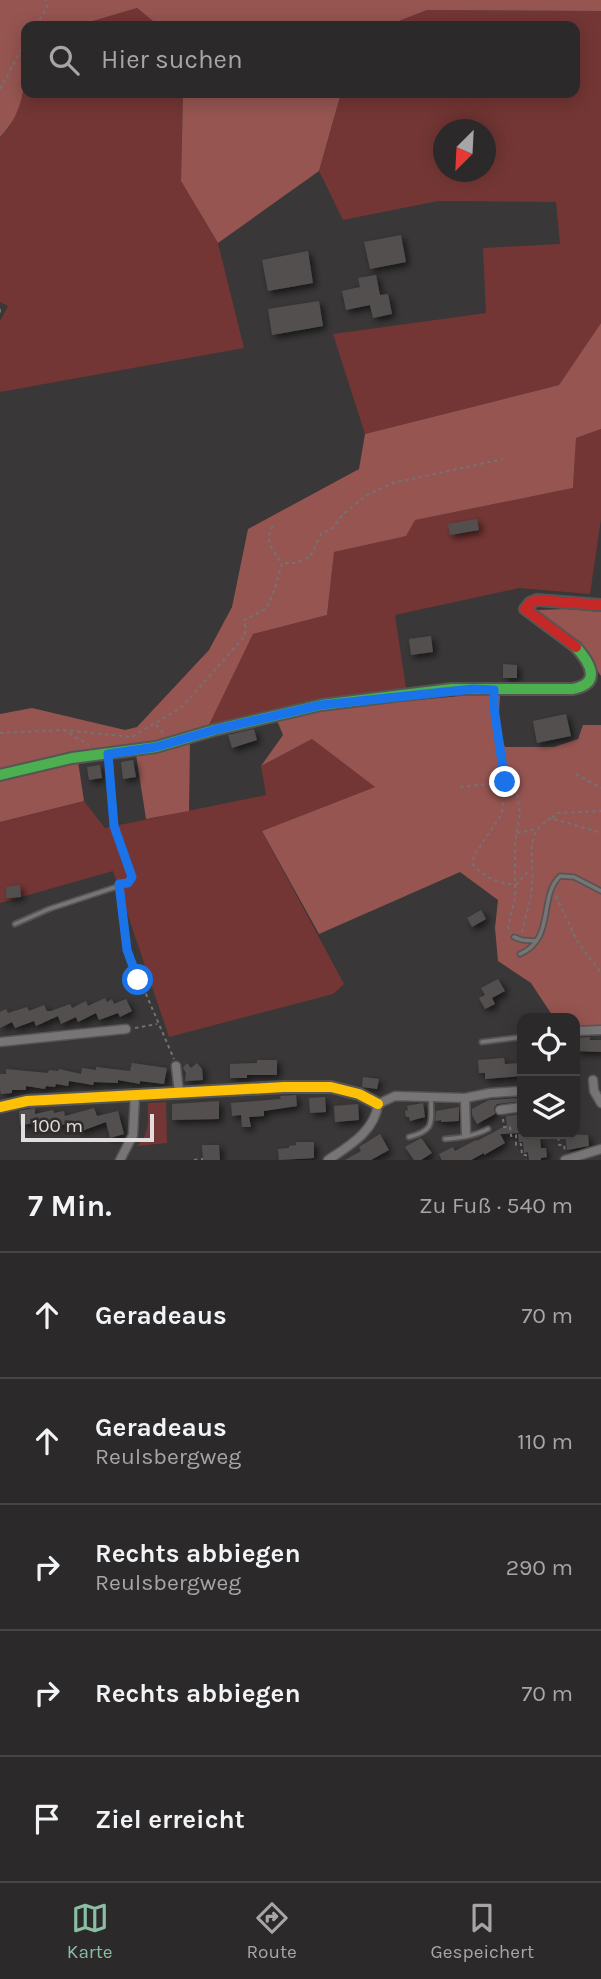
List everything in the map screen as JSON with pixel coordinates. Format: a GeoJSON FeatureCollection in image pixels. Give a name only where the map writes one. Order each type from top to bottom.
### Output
{"type":"FeatureCollection","features":[{"type":"Feature","properties":{"kind":"street"},"geometry":{"type":"LineString","coordinates":[[0,775],[44,763],[171,743],[321,705],[452,690],[559,690],[589,684],[592,681],[592,673],[575,646],[525,609],[537,600],[601,605]]}},
{"type":"Feature","properties":{"kind":"street"},"geometry":{"type":"LineString","coordinates":[[0,1042],[126,1029]]}},
{"type":"Feature","properties":{"kind":"street"},"geometry":{"type":"LineString","coordinates":[[580,1031],[601,1030]]}},
{"type":"Feature","properties":{"kind":"street"},"geometry":{"type":"LineString","coordinates":[[176,1066],[179,1093]]}},
{"type":"Feature","properties":{"kind":"street"},"geometry":{"type":"LineString","coordinates":[[593,1080],[594,1091],[601,1103]]}},
{"type":"Feature","properties":{"kind":"street"},"geometry":{"type":"LineString","coordinates":[[0,1107],[27,1101],[284,1087],[331,1087],[359,1094],[378,1104]]}},
{"type":"Feature","properties":{"kind":"street"},"geometry":{"type":"LineString","coordinates":[[328,1160],[365,1132],[374,1119],[378,1104],[395,1096],[465,1098],[517,1091]]}},
{"type":"Feature","properties":{"kind":"street"},"geometry":{"type":"LineString","coordinates":[[120,1160],[133,1135],[135,1095]]}},
{"type":"Feature","properties":{"kind":"street"},"geometry":{"type":"LineString","coordinates":[[465,1098],[466,1135]]}},
{"type":"Feature","properties":{"kind":"street"},"geometry":{"type":"LineString","coordinates":[[500,1110],[517,1108]]}},
{"type":"Feature","properties":{"kind":"street"},"geometry":{"type":"LineString","coordinates":[[565,1160],[601,1149]]}},
{"type":"Feature","properties":{"kind":"lane"},"geometry":{"type":"LineString","coordinates":[[15,924],[49,909],[128,883],[132,877],[114,826],[104,755]]}},
{"type":"Feature","properties":{"kind":"lane"},"geometry":{"type":"LineString","coordinates":[[520,954],[529,950],[545,925],[556,879],[564,875],[574,877],[601,891]]}},
{"type":"Feature","properties":{"kind":"lane"},"geometry":{"type":"LineString","coordinates":[[514,937],[536,941]]}},
{"type":"Feature","properties":{"kind":"lane"},"geometry":{"type":"LineString","coordinates":[[481,1042],[517,1038]]}},
{"type":"Feature","properties":{"kind":"lane"},"geometry":{"type":"LineString","coordinates":[[410,1137],[426,1132],[430,1126],[431,1098]]}},
{"type":"Feature","properties":{"kind":"lane"},"geometry":{"type":"LineString","coordinates":[[446,1139],[475,1135],[488,1129]]}},
{"type":"Feature","properties":{"kind":"path"},"geometry":{"type":"LineString","coordinates":[[39,21],[47,7],[45,0]]}},
{"type":"Feature","properties":{"kind":"path"},"geometry":{"type":"LineString","coordinates":[[0,89],[21,50]]}},
{"type":"Feature","properties":{"kind":"path"},"geometry":{"type":"LineString","coordinates":[[0,309],[0,316]]}},
{"type":"Feature","properties":{"kind":"path"},"geometry":{"type":"LineString","coordinates":[[282,563],[295,563],[310,557],[321,534],[333,528],[343,514],[367,495],[393,483],[503,459]]}},
{"type":"Feature","properties":{"kind":"path"},"geometry":{"type":"LineString","coordinates":[[0,733],[63,730],[132,737],[182,707],[244,637],[244,620],[266,609],[282,563],[268,541],[268,533],[273,526]]}},
{"type":"Feature","properties":{"kind":"path"},"geometry":{"type":"LineString","coordinates":[[494,690],[494,708],[505,782],[501,815],[477,850],[472,863],[481,875],[494,882],[516,885]]}},
{"type":"Feature","properties":{"kind":"path"},"geometry":{"type":"LineString","coordinates":[[155,724],[171,743]]}},
{"type":"Feature","properties":{"kind":"path"},"geometry":{"type":"LineString","coordinates":[[63,730],[104,755]]}},
{"type":"Feature","properties":{"kind":"path"},"geometry":{"type":"LineString","coordinates":[[576,774],[601,788]]}},
{"type":"Feature","properties":{"kind":"path"},"geometry":{"type":"LineString","coordinates":[[460,787],[505,782],[513,787],[520,801],[516,834],[514,907],[508,927],[514,937]]}},
{"type":"Feature","properties":{"kind":"path"},"geometry":{"type":"LineString","coordinates":[[522,940],[532,887],[532,837],[558,813],[601,811]]}},
{"type":"Feature","properties":{"kind":"path"},"geometry":{"type":"LineString","coordinates":[[551,818],[601,833]]}},
{"type":"Feature","properties":{"kind":"path"},"geometry":{"type":"LineString","coordinates":[[516,834],[538,829]]}},
{"type":"Feature","properties":{"kind":"path"},"geometry":{"type":"LineString","coordinates":[[516,885],[531,868]]}},
{"type":"Feature","properties":{"kind":"path"},"geometry":{"type":"LineString","coordinates":[[119,884],[127,950],[176,1066]]}},
{"type":"Feature","properties":{"kind":"path"},"geometry":{"type":"LineString","coordinates":[[551,891],[577,941],[601,973]]}},
{"type":"Feature","properties":{"kind":"path"},"geometry":{"type":"LineString","coordinates":[[126,1029],[158,1024]]}},
{"type":"Feature","properties":{"kind":"path"},"geometry":{"type":"LineString","coordinates":[[500,1110],[504,1127],[510,1127],[511,1136],[516,1135],[516,1145],[521,1144],[522,1155],[526,1155],[526,1160]]}},
{"type":"Feature","properties":{"kind":"path"},"geometry":{"type":"LineString","coordinates":[[558,1139],[559,1145],[564,1144],[565,1160]]}},
{"type":"Feature","properties":{"kind":"path"},"geometry":{"type":"LineString","coordinates":[[194,1160],[203,1160]]}},
{"type":"Feature","properties":{"kind":"shaded area"},"geometry":{"type":"Polygon","coordinates":[[[0,0],[601,0],[601,11],[427,10],[399,21],[153,21],[137,8],[93,21],[21,21],[21,98],[17,113],[0,137],[0,0]]]}},
{"type":"Feature","properties":{"kind":"shaded area"},"geometry":{"type":"Polygon","coordinates":[[[137,8],[153,21],[93,21],[137,8]]]}},
{"type":"Feature","properties":{"kind":"shaded area"},"geometry":{"type":"Polygon","coordinates":[[[427,10],[601,11],[601,323],[559,385],[365,434],[333,334],[486,313],[483,248],[560,244],[556,202],[438,201],[343,220],[319,171],[340,98],[580,98],[580,21],[399,21],[427,10]]]}},
{"type":"Feature","properties":{"kind":"shaded area"},"geometry":{"type":"Polygon","coordinates":[[[21,98],[183,98],[181,181],[218,243],[244,348],[0,392],[0,321],[8,306],[0,302],[0,137],[9,128],[21,98]]]}},
{"type":"Feature","properties":{"kind":"shaded area"},"geometry":{"type":"Polygon","coordinates":[[[183,98],[340,98],[319,171],[218,243],[181,181],[183,98]]]}},
{"type":"Feature","properties":{"kind":"shaded area"},"geometry":{"type":"Polygon","coordinates":[[[601,323],[601,429],[576,438],[573,488],[415,520],[406,536],[334,552],[327,615],[253,634],[208,727],[161,743],[0,773],[0,714],[32,708],[125,730],[137,727],[209,650],[232,607],[248,529],[359,469],[365,434],[559,385],[601,323]]]}},
{"type":"Feature","properties":{"kind":"shaded area"},"geometry":{"type":"Polygon","coordinates":[[[601,429],[601,519],[590,594],[519,588],[395,615],[406,688],[311,702],[208,727],[253,634],[327,615],[334,552],[405,536],[414,520],[573,488],[576,438],[601,429]]]}},
{"type":"Feature","properties":{"kind":"shaded area"},"geometry":{"type":"Polygon","coordinates":[[[536,610],[601,612],[601,676],[577,640],[536,610]]]}},
{"type":"Feature","properties":{"kind":"shaded area"},"geometry":{"type":"Polygon","coordinates":[[[471,695],[500,696],[498,732],[505,747],[554,747],[578,739],[583,725],[601,725],[601,1029],[580,1028],[580,1013],[551,1013],[531,983],[498,961],[495,928],[498,900],[460,872],[319,934],[262,831],[375,787],[312,739],[261,766],[283,735],[276,718],[322,709],[471,695]]]}},
{"type":"Feature","properties":{"kind":"shaded area"},"geometry":{"type":"Polygon","coordinates":[[[312,739],[375,787],[262,831],[344,984],[333,994],[169,1037],[113,871],[0,903],[0,822],[84,801],[105,828],[266,795],[261,766],[312,739]]]}},
{"type":"Feature","properties":{"kind":"shaded area"},"geometry":{"type":"Polygon","coordinates":[[[190,741],[189,811],[146,819],[136,754],[190,741]]]}},
{"type":"Feature","properties":{"kind":"shaded area"},"geometry":{"type":"Polygon","coordinates":[[[78,761],[84,801],[0,822],[0,779],[78,761]]]}},
{"type":"Feature","properties":{"kind":"shaded area"},"geometry":{"type":"Polygon","coordinates":[[[166,1102],[167,1143],[137,1146],[146,1132],[148,1103],[166,1102]]]}},
{"type":"Feature","properties":{"kind":"building"},"geometry":{"type":"Polygon","coordinates":[[[401,235],[406,262],[370,269],[364,242],[401,235]]]}},
{"type":"Feature","properties":{"kind":"building"},"geometry":{"type":"Polygon","coordinates":[[[308,251],[313,283],[268,291],[262,260],[308,251]]]}},
{"type":"Feature","properties":{"kind":"building"},"geometry":{"type":"Polygon","coordinates":[[[376,275],[380,295],[388,294],[392,314],[373,318],[370,305],[346,310],[342,291],[360,287],[358,278],[376,275]]]}},
{"type":"Feature","properties":{"kind":"building"},"geometry":{"type":"Polygon","coordinates":[[[319,301],[323,326],[272,335],[268,309],[319,301]]]}},
{"type":"Feature","properties":{"kind":"building"},"geometry":{"type":"Polygon","coordinates":[[[477,519],[479,530],[450,535],[448,524],[477,519]]]}},
{"type":"Feature","properties":{"kind":"building"},"geometry":{"type":"Polygon","coordinates":[[[431,636],[433,652],[411,655],[409,639],[431,636]]]}},
{"type":"Feature","properties":{"kind":"building"},"geometry":{"type":"Polygon","coordinates":[[[503,664],[517,665],[517,678],[503,678],[503,664]]]}},
{"type":"Feature","properties":{"kind":"building"},"geometry":{"type":"Polygon","coordinates":[[[566,714],[571,736],[537,743],[533,721],[566,714]]]}},
{"type":"Feature","properties":{"kind":"building"},"geometry":{"type":"Polygon","coordinates":[[[254,729],[257,740],[232,748],[228,735],[254,729]]]}},
{"type":"Feature","properties":{"kind":"building"},"geometry":{"type":"Polygon","coordinates":[[[133,760],[136,777],[123,779],[121,762],[133,760]]]}},
{"type":"Feature","properties":{"kind":"building"},"geometry":{"type":"Polygon","coordinates":[[[100,765],[102,778],[89,780],[87,767],[100,765]]]}},
{"type":"Feature","properties":{"kind":"building"},"geometry":{"type":"Polygon","coordinates":[[[20,885],[21,897],[6,898],[6,887],[20,885]]]}},
{"type":"Feature","properties":{"kind":"building"},"geometry":{"type":"Polygon","coordinates":[[[481,910],[486,919],[472,927],[467,918],[481,910]]]}},
{"type":"Feature","properties":{"kind":"building"},"geometry":{"type":"Polygon","coordinates":[[[498,979],[505,991],[492,998],[495,1004],[485,1009],[479,998],[485,995],[481,988],[498,979]]]}},
{"type":"Feature","properties":{"kind":"building"},"geometry":{"type":"Polygon","coordinates":[[[105,998],[107,1002],[112,999],[114,1004],[126,999],[132,1011],[120,1017],[118,1013],[99,1020],[96,1013],[78,1022],[76,1017],[61,1024],[58,1016],[36,1026],[34,1021],[15,1028],[12,1022],[0,1028],[0,1012],[6,1009],[8,1013],[27,1007],[29,1011],[44,1005],[47,1011],[51,1011],[70,1004],[72,1008],[86,1001],[88,1006],[105,998]]]}},
{"type":"Feature","properties":{"kind":"building"},"geometry":{"type":"Polygon","coordinates":[[[580,1038],[601,1040],[601,1052],[580,1051],[580,1038]]]}},
{"type":"Feature","properties":{"kind":"building"},"geometry":{"type":"Polygon","coordinates":[[[504,1058],[505,1064],[517,1063],[517,1076],[485,1079],[485,1073],[479,1073],[478,1060],[504,1058]]]}},
{"type":"Feature","properties":{"kind":"building"},"geometry":{"type":"Polygon","coordinates":[[[257,1060],[277,1060],[277,1075],[230,1078],[230,1064],[257,1063],[257,1060]]]}},
{"type":"Feature","properties":{"kind":"building"},"geometry":{"type":"Polygon","coordinates":[[[132,1063],[167,1068],[164,1084],[118,1080],[118,1083],[94,1082],[93,1085],[69,1081],[68,1086],[56,1084],[55,1087],[46,1086],[45,1089],[26,1086],[26,1090],[12,1090],[12,1093],[1,1094],[0,1090],[0,1074],[6,1074],[6,1069],[48,1073],[49,1070],[59,1069],[81,1074],[82,1068],[96,1070],[96,1067],[130,1071],[132,1063]]]}},
{"type":"Feature","properties":{"kind":"building"},"geometry":{"type":"Polygon","coordinates":[[[187,1063],[191,1068],[197,1063],[202,1069],[203,1080],[185,1081],[186,1073],[183,1068],[187,1063]]]}},
{"type":"Feature","properties":{"kind":"building"},"geometry":{"type":"Polygon","coordinates":[[[363,1077],[379,1079],[377,1089],[362,1087],[363,1077]]]}},
{"type":"Feature","properties":{"kind":"building"},"geometry":{"type":"Polygon","coordinates":[[[296,1095],[297,1106],[264,1111],[264,1116],[249,1117],[251,1127],[242,1127],[241,1115],[232,1116],[231,1103],[281,1099],[280,1096],[296,1095]]]}},
{"type":"Feature","properties":{"kind":"building"},"geometry":{"type":"Polygon","coordinates":[[[325,1097],[326,1112],[310,1113],[309,1098],[325,1097]]]}},
{"type":"Feature","properties":{"kind":"building"},"geometry":{"type":"Polygon","coordinates":[[[517,1098],[517,1102],[497,1104],[494,1108],[495,1114],[477,1124],[472,1109],[489,1100],[517,1098]]]}},
{"type":"Feature","properties":{"kind":"building"},"geometry":{"type":"Polygon","coordinates":[[[219,1101],[219,1119],[172,1120],[172,1104],[219,1101]]]}},
{"type":"Feature","properties":{"kind":"building"},"geometry":{"type":"Polygon","coordinates":[[[423,1103],[425,1117],[410,1121],[409,1117],[406,1117],[407,1106],[423,1103]]]}},
{"type":"Feature","properties":{"kind":"building"},"geometry":{"type":"Polygon","coordinates":[[[358,1104],[359,1120],[335,1122],[334,1106],[358,1104]]]}},
{"type":"Feature","properties":{"kind":"building"},"geometry":{"type":"Polygon","coordinates":[[[459,1107],[459,1121],[435,1121],[436,1111],[459,1107]]]}},
{"type":"Feature","properties":{"kind":"building"},"geometry":{"type":"Polygon","coordinates":[[[35,1108],[35,1114],[53,1110],[54,1113],[64,1111],[65,1116],[94,1108],[97,1116],[118,1111],[124,1134],[110,1138],[106,1122],[79,1132],[76,1122],[47,1128],[46,1122],[20,1125],[19,1111],[35,1108]]]}},
{"type":"Feature","properties":{"kind":"building"},"geometry":{"type":"Polygon","coordinates":[[[517,1115],[517,1133],[500,1134],[505,1143],[471,1160],[442,1160],[439,1154],[453,1147],[455,1151],[507,1125],[506,1116],[517,1115]]]}},
{"type":"Feature","properties":{"kind":"building"},"geometry":{"type":"Polygon","coordinates":[[[380,1134],[389,1150],[371,1160],[345,1160],[361,1151],[359,1147],[380,1134]]]}},
{"type":"Feature","properties":{"kind":"building"},"geometry":{"type":"Polygon","coordinates":[[[580,1135],[588,1135],[589,1146],[567,1150],[566,1139],[580,1139],[580,1135]]]}},
{"type":"Feature","properties":{"kind":"building"},"geometry":{"type":"Polygon","coordinates":[[[421,1138],[432,1153],[421,1160],[414,1160],[405,1147],[421,1138]]]}},
{"type":"Feature","properties":{"kind":"building"},"geometry":{"type":"Polygon","coordinates":[[[519,1139],[540,1139],[541,1148],[546,1148],[547,1157],[529,1160],[528,1152],[524,1153],[523,1142],[519,1142],[519,1139]]]}},
{"type":"Feature","properties":{"kind":"building"},"geometry":{"type":"Polygon","coordinates":[[[296,1142],[314,1142],[314,1158],[279,1160],[278,1149],[289,1148],[296,1145],[296,1142]]]}},
{"type":"Feature","properties":{"kind":"building"},"geometry":{"type":"Polygon","coordinates":[[[202,1145],[219,1145],[220,1160],[203,1160],[202,1145]]]}},
{"type":"Feature","properties":{"kind":"traffic: fast"},"geometry":{"type":"LineString","coordinates":[[0,775],[72,758],[156,747],[214,730],[321,705],[451,689],[572,689],[587,683],[591,673],[586,660],[576,647]]}},
{"type":"Feature","properties":{"kind":"traffic: slow"},"geometry":{"type":"LineString","coordinates":[[0,1107],[27,1101],[284,1087],[331,1087],[359,1094],[378,1104]]}},
{"type":"Feature","properties":{"kind":"traffic: jam"},"geometry":{"type":"LineString","coordinates":[[576,647],[525,609],[537,600],[601,605]]}},
{"type":"Feature","properties":{"kind":"route"},"geometry":{"type":"LineString","coordinates":[[138,980],[127,950],[119,884],[128,883],[132,877],[114,826],[108,754],[156,747],[214,730],[321,705],[452,690],[494,690],[494,708],[505,782]]}}]}
